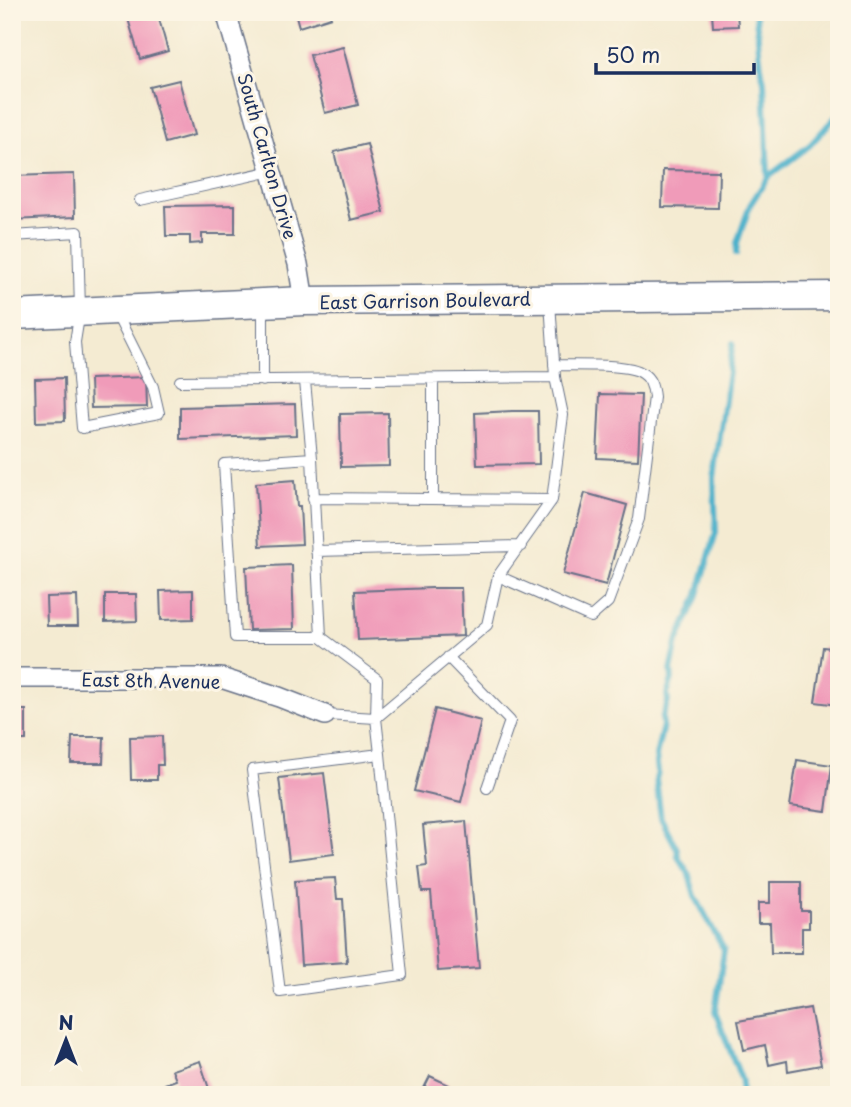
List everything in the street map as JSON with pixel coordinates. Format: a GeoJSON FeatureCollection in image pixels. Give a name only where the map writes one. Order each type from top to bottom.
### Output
{"type":"FeatureCollection","features":[{"type":"Feature","properties":{"kind":"main road","name":"East Garrison Boulevard"},"geometry":{"type":"LineString","coordinates":[[12,315],[304,301],[839,296]]}},
{"type":"Feature","properties":{"kind":"street","name":"South Carlton Drive"},"geometry":{"type":"LineString","coordinates":[[226,12],[298,264],[304,301]]}},
{"type":"Feature","properties":{"kind":"street","name":"East 8th Avenue"},"geometry":{"type":"LineString","coordinates":[[12,678],[221,678],[325,715]]}},
{"type":"Feature","properties":{"kind":"lane"},"geometry":{"type":"LineString","coordinates":[[141,201],[272,171]]}},
{"type":"Feature","properties":{"kind":"lane"},"geometry":{"type":"LineString","coordinates":[[12,236],[78,232],[80,311],[75,342],[82,428],[159,413],[153,387],[115,309]]}},
{"type":"Feature","properties":{"kind":"lane"},"geometry":{"type":"LineString","coordinates":[[325,715],[376,718],[486,625],[498,576],[552,500],[563,415],[555,377],[550,298]]}},
{"type":"Feature","properties":{"kind":"lane"},"geometry":{"type":"LineString","coordinates":[[263,303],[263,381]]}},
{"type":"Feature","properties":{"kind":"lane"},"geometry":{"type":"LineString","coordinates":[[498,576],[591,617],[608,602],[639,519],[654,397],[652,384],[644,374],[632,368],[554,365]]}},
{"type":"Feature","properties":{"kind":"lane"},"geometry":{"type":"LineString","coordinates":[[180,381],[555,377]]}},
{"type":"Feature","properties":{"kind":"lane"},"geometry":{"type":"LineString","coordinates":[[433,380],[433,499]]}},
{"type":"Feature","properties":{"kind":"lane"},"geometry":{"type":"LineString","coordinates":[[306,381],[321,637]]}},
{"type":"Feature","properties":{"kind":"lane"},"geometry":{"type":"LineString","coordinates":[[312,458],[224,464],[235,638],[321,637],[377,679],[376,718],[380,754],[402,975],[280,992],[252,770],[380,754]]}},
{"type":"Feature","properties":{"kind":"lane"},"geometry":{"type":"LineString","coordinates":[[313,498],[552,500]]}},
{"type":"Feature","properties":{"kind":"lane"},"geometry":{"type":"LineString","coordinates":[[316,551],[521,546]]}},
{"type":"Feature","properties":{"kind":"lane"},"geometry":{"type":"LineString","coordinates":[[448,657],[510,721],[486,788]]}},
{"type":"Feature","properties":{"kind":"building"},"geometry":{"type":"Polygon","coordinates":[[[126,12],[157,12],[168,51],[140,59],[126,12]]]}},
{"type":"Feature","properties":{"kind":"building"},"geometry":{"type":"Polygon","coordinates":[[[295,12],[329,12],[331,17],[299,27],[295,12]]]}},
{"type":"Feature","properties":{"kind":"building"},"geometry":{"type":"Polygon","coordinates":[[[712,12],[737,12],[738,26],[713,27],[712,12]]]}},
{"type":"Feature","properties":{"kind":"building"},"geometry":{"type":"Polygon","coordinates":[[[343,47],[358,105],[325,113],[310,55],[343,47]]]}},
{"type":"Feature","properties":{"kind":"building"},"geometry":{"type":"Polygon","coordinates":[[[179,80],[194,135],[165,143],[150,87],[179,80]]]}},
{"type":"Feature","properties":{"kind":"building"},"geometry":{"type":"Polygon","coordinates":[[[367,144],[384,212],[351,220],[334,152],[367,144]]]}},
{"type":"Feature","properties":{"kind":"building"},"geometry":{"type":"Polygon","coordinates":[[[663,170],[719,171],[718,208],[662,207],[663,170]]]}},
{"type":"Feature","properties":{"kind":"building"},"geometry":{"type":"Polygon","coordinates":[[[74,174],[75,217],[12,220],[12,176],[74,174]]]}},
{"type":"Feature","properties":{"kind":"building"},"geometry":{"type":"Polygon","coordinates":[[[235,205],[235,234],[202,234],[202,243],[190,244],[190,236],[166,236],[165,206],[235,205]]]}},
{"type":"Feature","properties":{"kind":"building"},"geometry":{"type":"Polygon","coordinates":[[[146,377],[147,407],[91,408],[90,379],[146,377]]]}},
{"type":"Feature","properties":{"kind":"building"},"geometry":{"type":"Polygon","coordinates":[[[64,378],[65,421],[36,422],[35,379],[64,378]]]}},
{"type":"Feature","properties":{"kind":"building"},"geometry":{"type":"Polygon","coordinates":[[[600,394],[641,395],[638,460],[597,458],[600,394]]]}},
{"type":"Feature","properties":{"kind":"building"},"geometry":{"type":"Polygon","coordinates":[[[295,404],[296,435],[180,439],[180,407],[295,404]]]}},
{"type":"Feature","properties":{"kind":"building"},"geometry":{"type":"Polygon","coordinates":[[[538,411],[539,464],[477,465],[475,413],[538,411]]]}},
{"type":"Feature","properties":{"kind":"building"},"geometry":{"type":"Polygon","coordinates":[[[388,413],[389,466],[341,467],[340,414],[388,413]]]}},
{"type":"Feature","properties":{"kind":"building"},"geometry":{"type":"Polygon","coordinates":[[[295,480],[297,506],[300,506],[302,544],[260,546],[256,483],[295,480]]]}},
{"type":"Feature","properties":{"kind":"building"},"geometry":{"type":"Polygon","coordinates":[[[585,493],[627,505],[606,585],[563,574],[585,493]]]}},
{"type":"Feature","properties":{"kind":"building"},"geometry":{"type":"Polygon","coordinates":[[[292,565],[294,629],[249,630],[246,567],[292,565]]]}},
{"type":"Feature","properties":{"kind":"building"},"geometry":{"type":"Polygon","coordinates":[[[461,588],[463,636],[358,640],[355,591],[461,588]]]}},
{"type":"Feature","properties":{"kind":"building"},"geometry":{"type":"Polygon","coordinates":[[[193,590],[193,619],[161,620],[160,591],[193,590]]]}},
{"type":"Feature","properties":{"kind":"building"},"geometry":{"type":"Polygon","coordinates":[[[105,594],[136,594],[137,621],[105,622],[105,594]]]}},
{"type":"Feature","properties":{"kind":"building"},"geometry":{"type":"Polygon","coordinates":[[[77,596],[78,626],[47,626],[46,597],[77,596]]]}},
{"type":"Feature","properties":{"kind":"building"},"geometry":{"type":"Polygon","coordinates":[[[823,647],[839,649],[839,705],[815,702],[823,647]]]}},
{"type":"Feature","properties":{"kind":"building"},"geometry":{"type":"Polygon","coordinates":[[[435,709],[481,721],[461,802],[414,791],[435,709]]]}},
{"type":"Feature","properties":{"kind":"building"},"geometry":{"type":"Polygon","coordinates":[[[12,710],[26,710],[26,740],[12,740],[12,710]]]}},
{"type":"Feature","properties":{"kind":"building"},"geometry":{"type":"Polygon","coordinates":[[[162,736],[163,765],[157,765],[157,780],[131,780],[130,737],[162,736]]]}},
{"type":"Feature","properties":{"kind":"building"},"geometry":{"type":"Polygon","coordinates":[[[72,737],[104,737],[103,763],[71,763],[72,737]]]}},
{"type":"Feature","properties":{"kind":"building"},"geometry":{"type":"Polygon","coordinates":[[[797,760],[832,765],[826,811],[790,806],[797,760]]]}},
{"type":"Feature","properties":{"kind":"building"},"geometry":{"type":"Polygon","coordinates":[[[324,773],[334,854],[289,860],[279,778],[324,773]]]}},
{"type":"Feature","properties":{"kind":"building"},"geometry":{"type":"Polygon","coordinates":[[[466,821],[479,968],[438,971],[431,892],[422,892],[419,867],[427,866],[423,825],[466,821]]]}},
{"type":"Feature","properties":{"kind":"building"},"geometry":{"type":"Polygon","coordinates":[[[335,878],[337,899],[343,899],[347,962],[301,965],[295,880],[335,878]]]}},
{"type":"Feature","properties":{"kind":"building"},"geometry":{"type":"Polygon","coordinates":[[[770,882],[801,882],[801,911],[809,911],[809,928],[802,928],[802,953],[771,953],[770,923],[758,923],[758,903],[770,903],[770,882]]]}},
{"type":"Feature","properties":{"kind":"building"},"geometry":{"type":"Polygon","coordinates":[[[810,1008],[821,1065],[788,1071],[787,1061],[769,1065],[765,1045],[744,1050],[738,1021],[810,1008]]]}},
{"type":"Feature","properties":{"kind":"building"},"geometry":{"type":"Polygon","coordinates":[[[200,1061],[211,1095],[168,1095],[165,1084],[176,1080],[172,1070],[200,1061]]]}},
{"type":"Feature","properties":{"kind":"building"},"geometry":{"type":"Polygon","coordinates":[[[430,1076],[449,1085],[444,1095],[427,1095],[422,1092],[430,1076]]]}},
{"type":"Feature","properties":{"kind":"waterway"},"geometry":{"type":"LineString","coordinates":[[755,12],[764,81],[768,177]]}},
{"type":"Feature","properties":{"kind":"waterway"},"geometry":{"type":"LineString","coordinates":[[736,254],[750,205],[768,177],[810,145],[839,113]]}},
{"type":"Feature","properties":{"kind":"waterway"},"geometry":{"type":"LineString","coordinates":[[733,343],[714,478],[716,532],[697,598],[677,642],[656,756],[656,779],[661,818],[677,849],[678,857],[688,872],[695,896],[724,950],[715,1012],[742,1081],[741,1095]]}}]}
